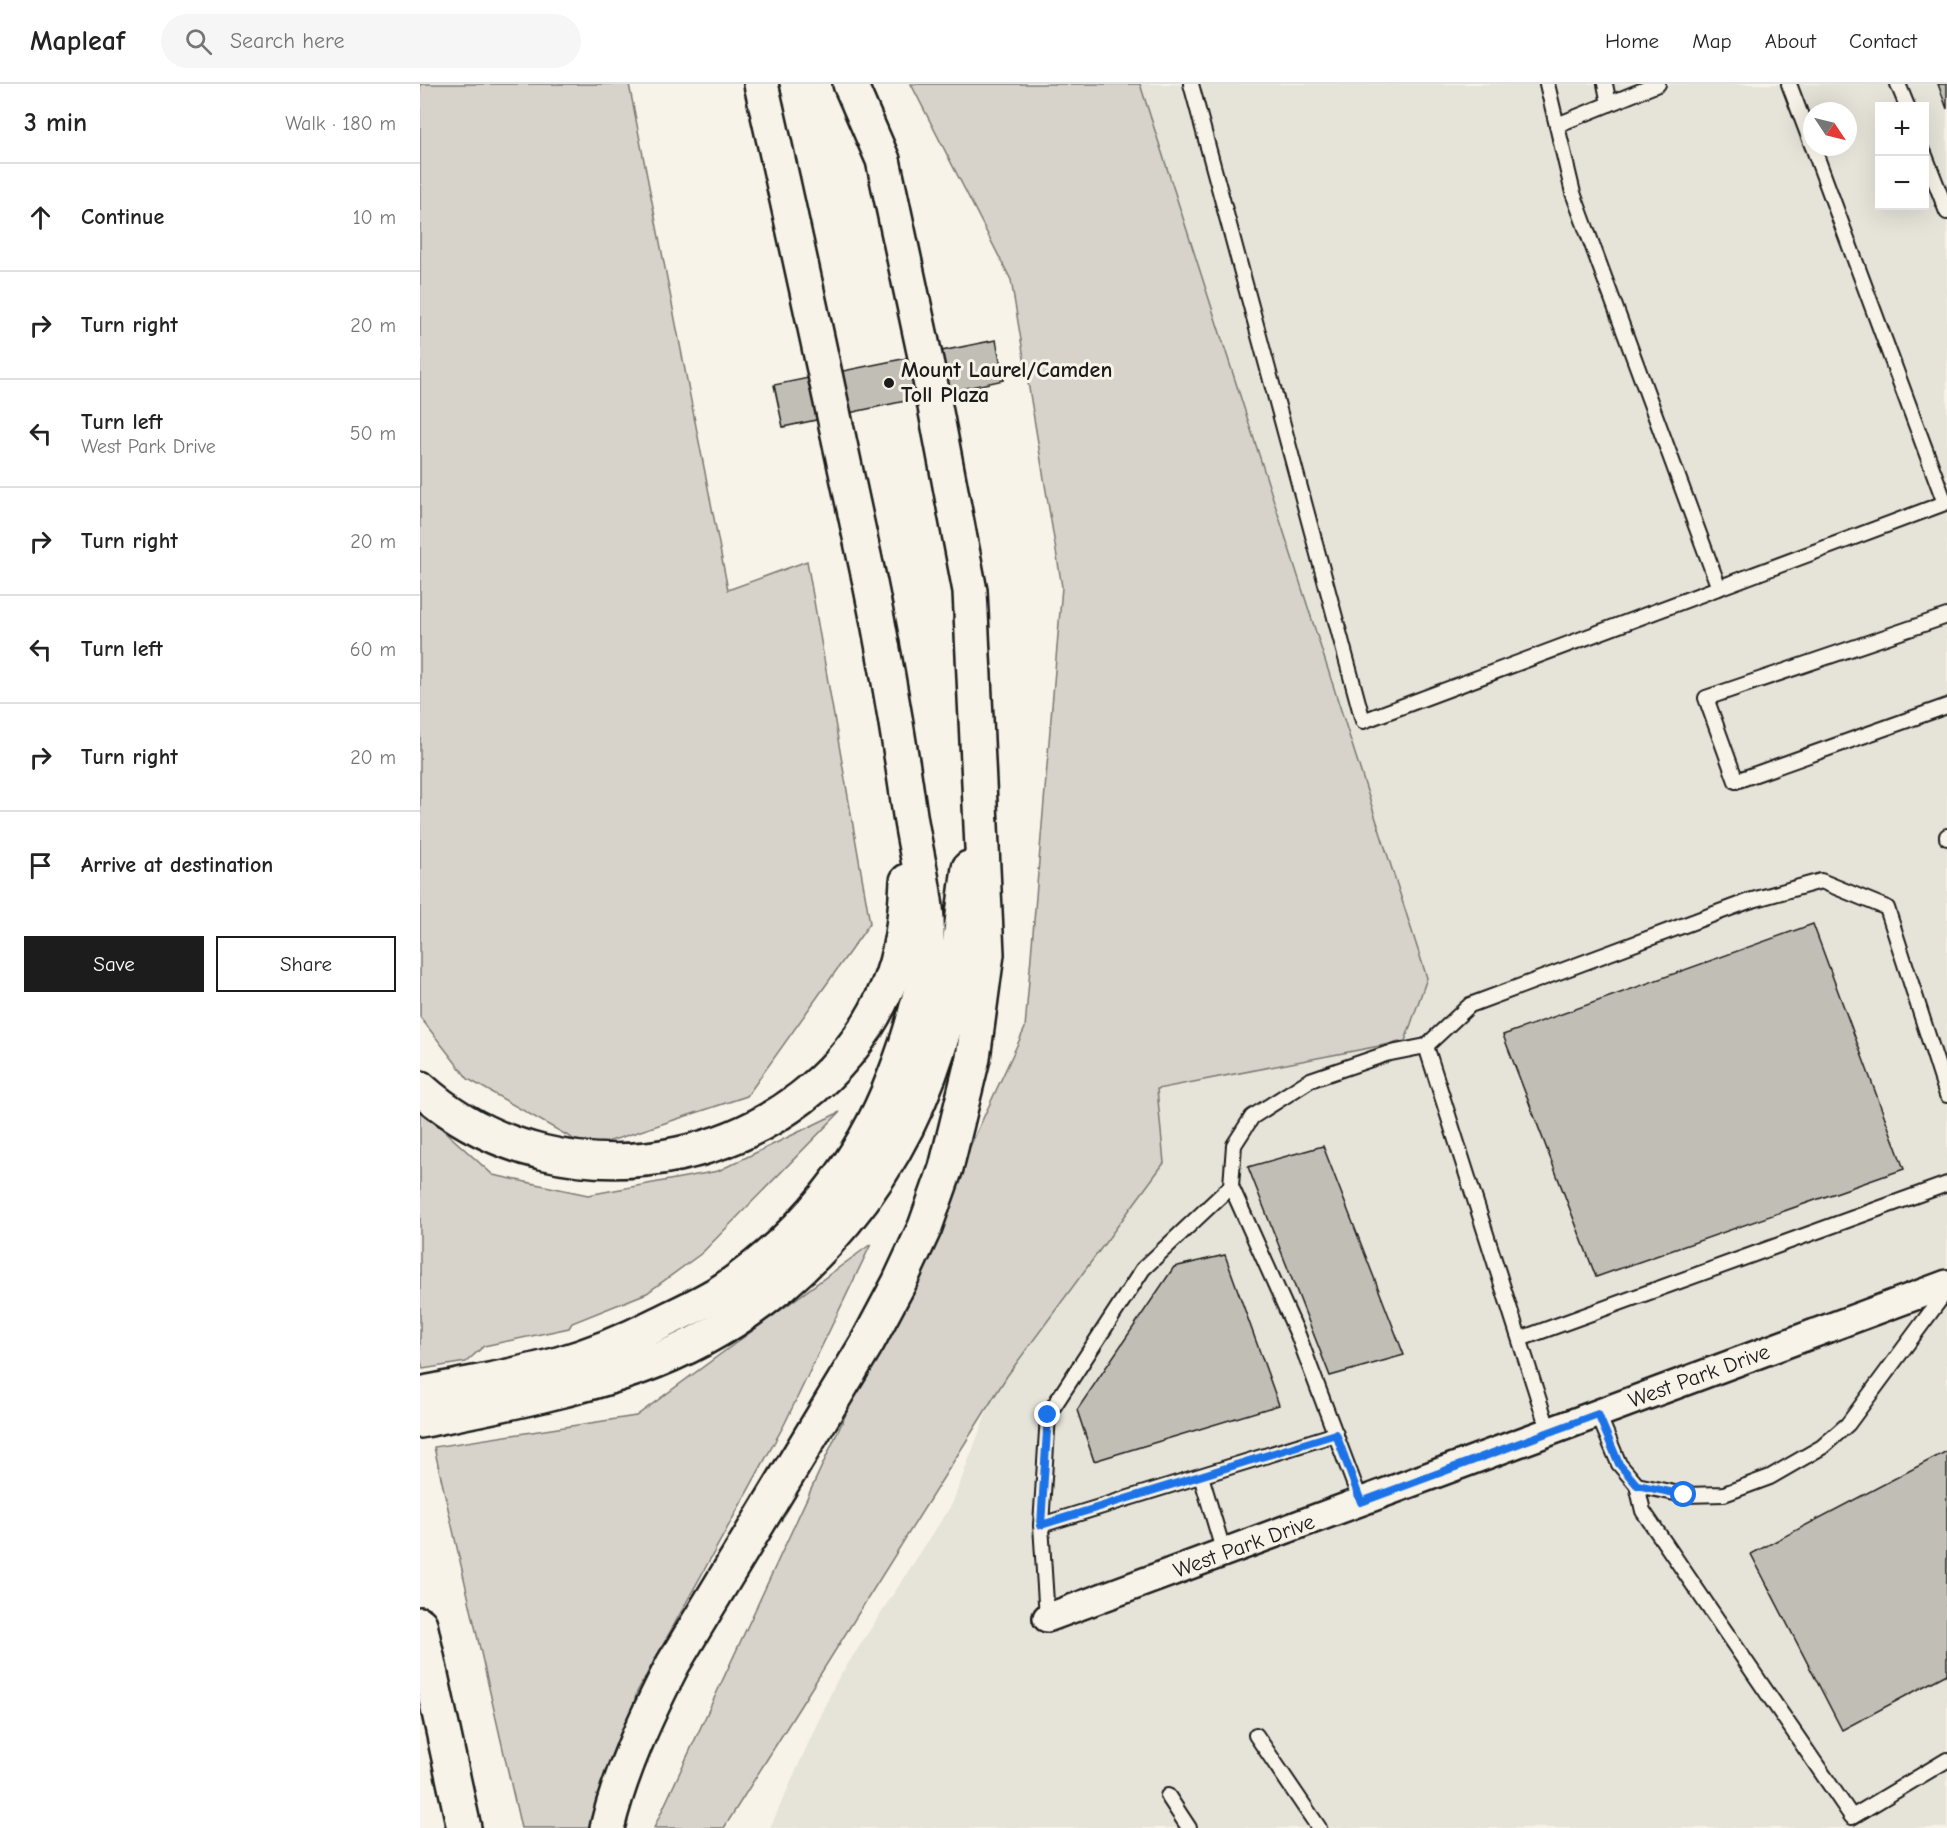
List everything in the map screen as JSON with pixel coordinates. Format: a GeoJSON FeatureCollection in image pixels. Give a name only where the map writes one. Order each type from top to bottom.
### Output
{"type":"FeatureCollection","features":[{"type":"Feature","properties":{"kind":"highway"},"geometry":{"type":"LineString","coordinates":[[420,1421],[440,1399],[557,1364],[640,1333],[730,1285],[789,1238],[821,1204],[847,1169],[870,1132],[904,1052],[917,1009],[925,965],[927,918],[888,668],[761,84]]}},
{"type":"Feature","properties":{"kind":"highway"},"geometry":{"type":"LineString","coordinates":[[607,1828],[627,1765],[647,1715],[673,1664],[867,1343],[899,1283],[925,1227],[946,1168],[973,1058],[987,954],[970,591],[929,375],[883,160],[850,84]]}},
{"type":"Feature","properties":{"kind":"highway"},"geometry":{"type":"LineString","coordinates":[[440,1399],[593,1381],[641,1366],[726,1326],[770,1296],[806,1265],[840,1230],[873,1187],[898,1144],[939,1047],[950,999],[980,789]]}},
{"type":"Feature","properties":{"kind":"highway"},"geometry":{"type":"LineString","coordinates":[[420,1088],[437,1104],[494,1135],[525,1147],[593,1162],[627,1162],[666,1158],[730,1140],[759,1126],[809,1092],[831,1070],[854,1045],[872,1018],[888,987],[905,917],[910,817]]}},
{"type":"Feature","properties":{"kind":"highway"},"geometry":{"type":"LineString","coordinates":[[420,1624],[464,1828]]}},
{"type":"Feature","properties":{"kind":"street","name":"West Park Drive"},"geometry":{"type":"LineString","coordinates":[[1047,1618],[1947,1284]]}},
{"type":"Feature","properties":{"kind":"lane"},"geometry":{"type":"LineString","coordinates":[[1191,84],[1363,721],[1945,503],[1816,156]]}},
{"type":"Feature","properties":{"kind":"lane"},"geometry":{"type":"LineString","coordinates":[[1547,84],[1573,193],[1719,588]]}},
{"type":"Feature","properties":{"kind":"lane"},"geometry":{"type":"LineString","coordinates":[[1605,84],[1610,104]]}},
{"type":"Feature","properties":{"kind":"lane"},"geometry":{"type":"LineString","coordinates":[[1557,125],[1658,84]]}},
{"type":"Feature","properties":{"kind":"lane"},"geometry":{"type":"LineString","coordinates":[[1789,84],[1803,122]]}},
{"type":"Feature","properties":{"kind":"lane"},"geometry":{"type":"LineString","coordinates":[[1898,84],[1905,102]]}},
{"type":"Feature","properties":{"kind":"lane"},"geometry":{"type":"LineString","coordinates":[[1925,156],[1947,212]]}},
{"type":"Feature","properties":{"kind":"lane"},"geometry":{"type":"LineString","coordinates":[[1947,616],[1706,698],[1736,781],[1947,706]]}},
{"type":"Feature","properties":{"kind":"lane"},"geometry":{"type":"LineString","coordinates":[[1361,1502],[1298,1335],[1231,1186],[1234,1145],[1252,1117],[1310,1080],[1386,1054],[1426,1047],[1470,1005],[1749,901],[1821,881],[1887,908],[1947,1095]]}},
{"type":"Feature","properties":{"kind":"lane"},"geometry":{"type":"LineString","coordinates":[[1426,1047],[1549,1432]]}},
{"type":"Feature","properties":{"kind":"lane"},"geometry":{"type":"LineString","coordinates":[[1520,1339],[1947,1184]]}},
{"type":"Feature","properties":{"kind":"lane"},"geometry":{"type":"LineString","coordinates":[[1047,1618],[1041,1525],[1048,1415],[1143,1269],[1231,1186]]}},
{"type":"Feature","properties":{"kind":"lane"},"geometry":{"type":"LineString","coordinates":[[1637,1485],[1684,1495],[1724,1494],[1770,1477],[1822,1446],[1848,1424],[1947,1290]]}},
{"type":"Feature","properties":{"kind":"lane"},"geometry":{"type":"LineString","coordinates":[[1598,1414],[1619,1464],[1637,1485],[1643,1511],[1852,1817],[1947,1760]]}},
{"type":"Feature","properties":{"kind":"lane"},"geometry":{"type":"LineString","coordinates":[[1041,1525],[1336,1434]]}},
{"type":"Feature","properties":{"kind":"lane"},"geometry":{"type":"LineString","coordinates":[[1201,1476],[1224,1553]]}},
{"type":"Feature","properties":{"kind":"lane"},"geometry":{"type":"LineString","coordinates":[[1256,1735],[1319,1828]]}},
{"type":"Feature","properties":{"kind":"lane"},"geometry":{"type":"LineString","coordinates":[[1168,1796],[1188,1828]]}},
{"type":"Feature","properties":{"kind":"shaded area"},"geometry":{"type":"Polygon","coordinates":[[[420,84],[629,84],[728,590],[807,561],[870,923],[747,1096],[589,1148],[468,1079],[420,1017],[420,84]]]}},
{"type":"Feature","properties":{"kind":"shaded area"},"geometry":{"type":"Polygon","coordinates":[[[911,84],[1140,84],[1427,978],[1405,1041],[1157,1089],[1164,1163],[1007,1376],[724,1828],[654,1828],[1025,1028],[1062,587],[1011,280],[911,84]]]}},
{"type":"Feature","properties":{"kind":"shaded area"},"geometry":{"type":"Polygon","coordinates":[[[997,84],[1947,84],[1947,1828],[770,1828],[836,1682],[952,1504],[1103,1105],[1151,815],[997,84]]]}},
{"type":"Feature","properties":{"kind":"shaded area"},"geometry":{"type":"Polygon","coordinates":[[[420,1109],[493,1175],[588,1195],[718,1171],[840,1112],[702,1253],[647,1293],[572,1323],[569,1328],[484,1346],[466,1362],[423,1369],[420,1358],[420,1109]]]}},
{"type":"Feature","properties":{"kind":"shaded area"},"geometry":{"type":"Polygon","coordinates":[[[871,1244],[784,1425],[637,1692],[598,1828],[521,1828],[434,1447],[636,1416],[871,1244]]]}},
{"type":"Feature","properties":{"kind":"building"},"geometry":{"type":"Polygon","coordinates":[[[1938,84],[1947,84],[1947,109],[1938,84]]]}},
{"type":"Feature","properties":{"kind":"building","name":"Mount Laurel/Camden Toll Plaza"},"geometry":{"type":"Polygon","coordinates":[[[996,340],[1004,380],[783,427],[774,385],[996,340]]]}},
{"type":"Feature","properties":{"kind":"building"},"geometry":{"type":"Polygon","coordinates":[[[1813,924],[1904,1169],[1596,1277],[1503,1035],[1813,924]]]}},
{"type":"Feature","properties":{"kind":"building"},"geometry":{"type":"Polygon","coordinates":[[[1323,1146],[1404,1355],[1330,1376],[1248,1167],[1323,1146]]]}},
{"type":"Feature","properties":{"kind":"building"},"geometry":{"type":"Polygon","coordinates":[[[1225,1255],[1279,1405],[1094,1461],[1077,1410],[1174,1267],[1225,1255]]]}},
{"type":"Feature","properties":{"kind":"building"},"geometry":{"type":"Polygon","coordinates":[[[1947,1451],[1947,1674],[1842,1730],[1751,1554],[1947,1451]]]}},
{"type":"Feature","properties":{"kind":"place","name":"Mount Laurel/Camden Toll Plaza"},"geometry":{"type":"Point","coordinates":[889,383]}},
{"type":"Feature","properties":{"kind":"route"},"geometry":{"type":"LineString","coordinates":[[1048,1415],[1041,1525],[1336,1434],[1361,1502],[1598,1414],[1619,1464],[1637,1485],[1684,1495]]}}]}
